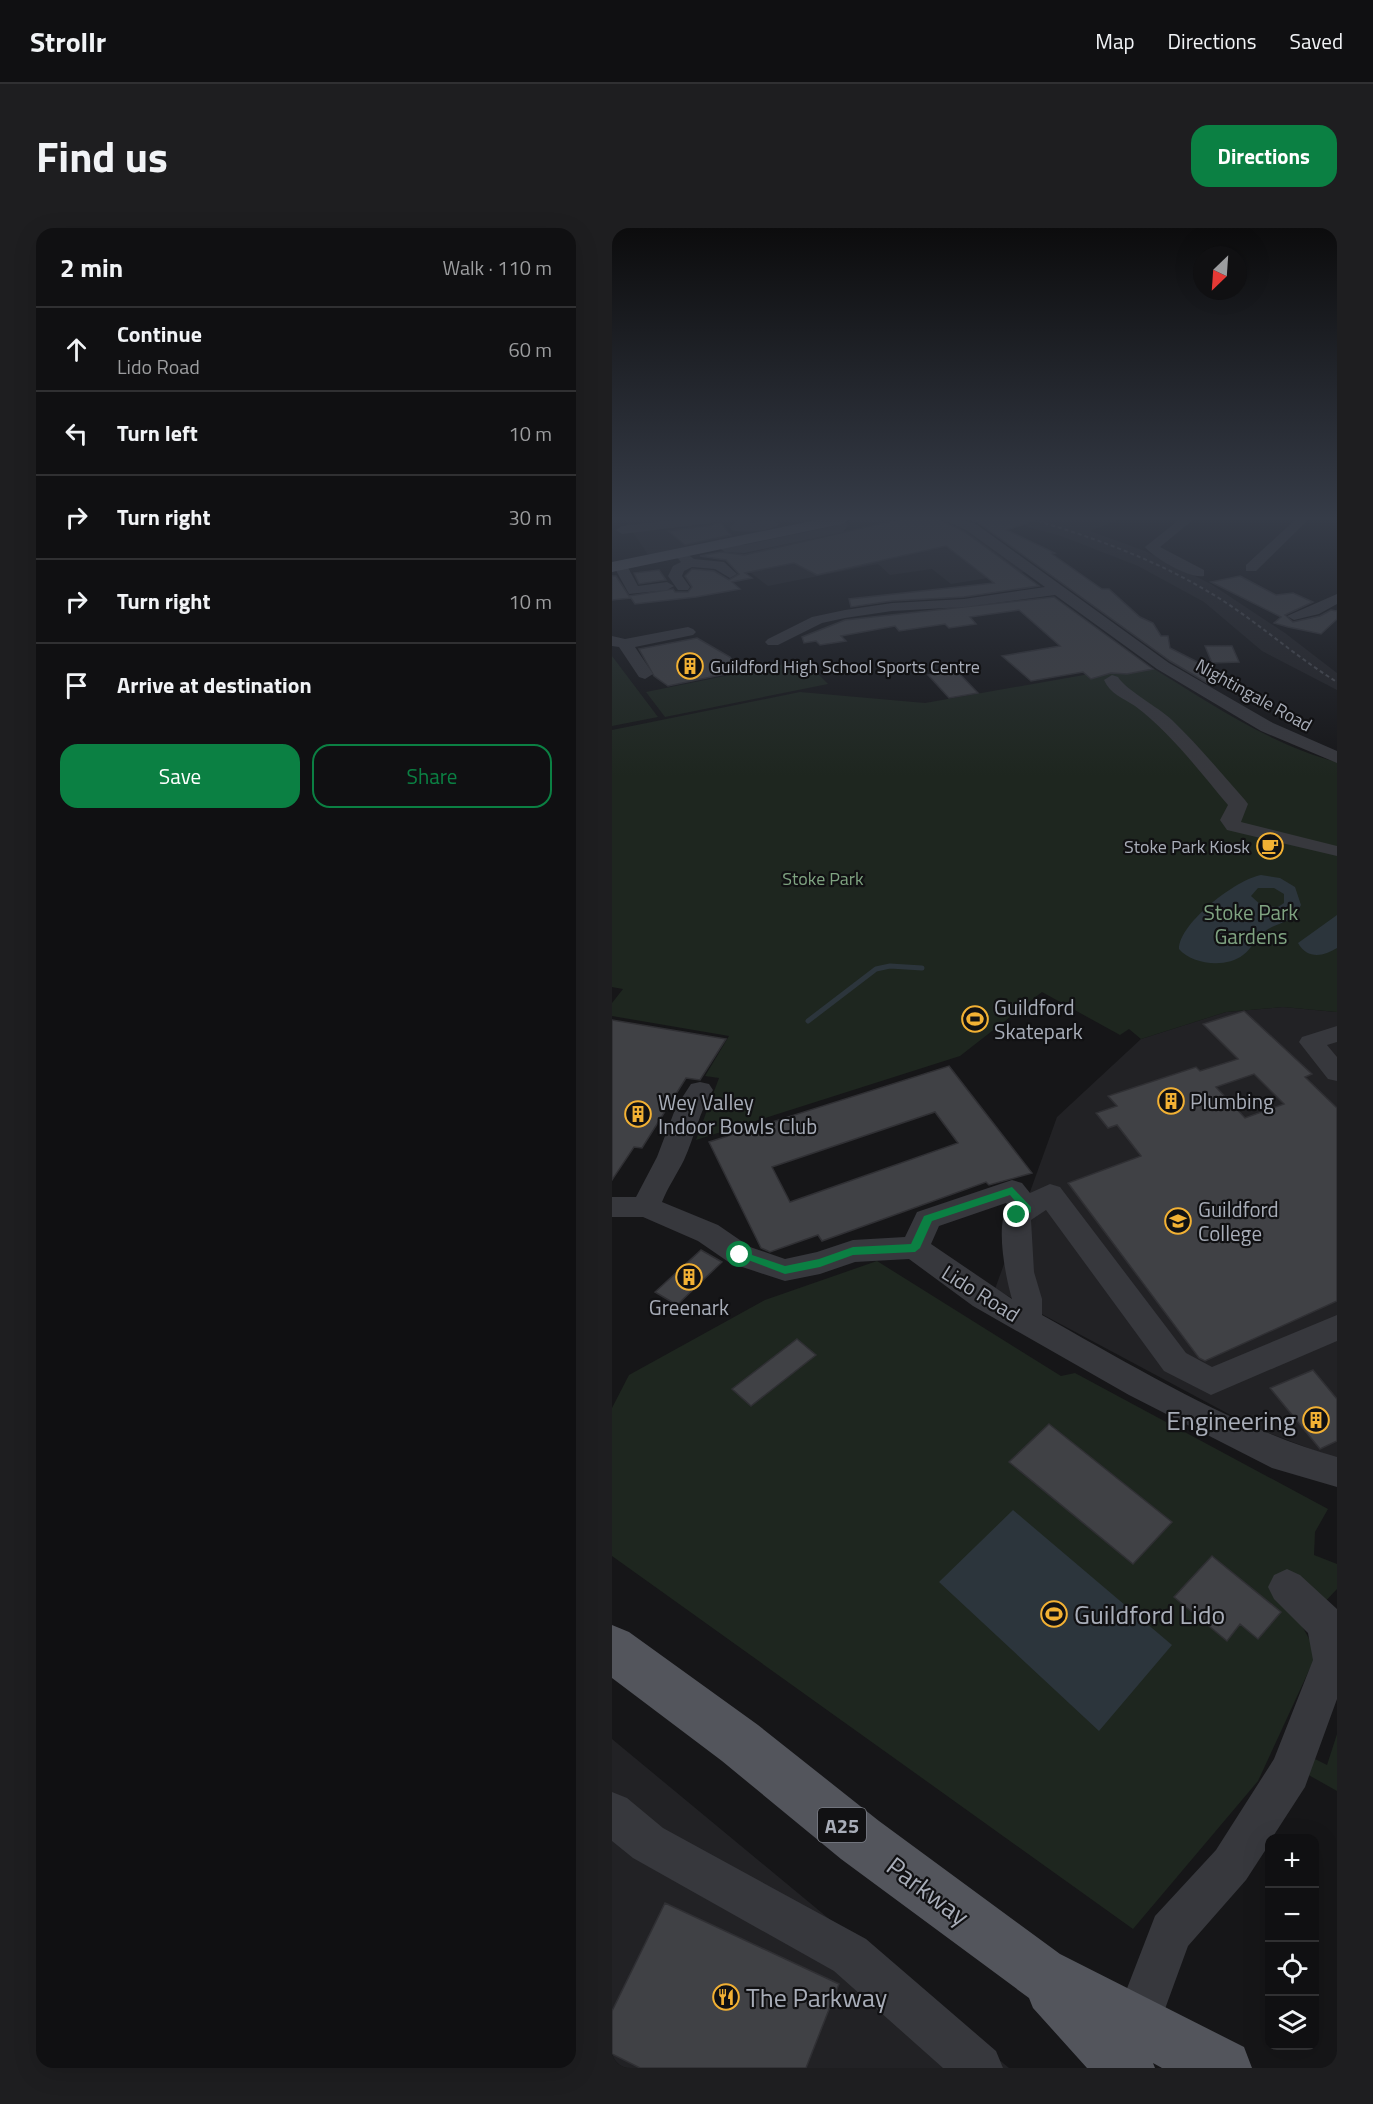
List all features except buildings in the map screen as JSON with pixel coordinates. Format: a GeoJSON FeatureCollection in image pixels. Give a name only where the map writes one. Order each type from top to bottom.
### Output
{"type":"FeatureCollection","features":[{"type":"Feature","properties":{"kind":"main road","name":"Parkway"},"geometry":{"type":"LineString","coordinates":[[623,1659],[740,1743],[860,1840],[1040,1974],[1151,2048],[1223,2068]]}},
{"type":"Feature","properties":{"kind":"street"},"geometry":{"type":"LineString","coordinates":[[773,642],[816,620],[854,612],[941,605]]}},
{"type":"Feature","properties":{"kind":"street","name":"Nightingale Road"},"geometry":{"type":"LineString","coordinates":[[1079,605],[1163,666],[1215,698],[1300,744],[1337,758]]}},
{"type":"Feature","properties":{"kind":"street"},"geometry":{"type":"LineString","coordinates":[[1294,616],[1314,611],[1325,605]]}},
{"type":"Feature","properties":{"kind":"street"},"geometry":{"type":"LineString","coordinates":[[618,642],[688,632]]}},
{"type":"Feature","properties":{"kind":"street"},"geometry":{"type":"LineString","coordinates":[[618,642],[645,674]]}},
{"type":"Feature","properties":{"kind":"street"},"geometry":{"type":"LineString","coordinates":[[1112,680],[1115,687],[1135,696],[1168,726],[1238,804],[1236,813],[1230,820],[1234,826],[1333,851]]}},
{"type":"Feature","properties":{"kind":"street"},"geometry":{"type":"LineString","coordinates":[[1337,1034],[1311,1042],[1337,1073]]}},
{"type":"Feature","properties":{"kind":"street"},"geometry":{"type":"LineString","coordinates":[[646,1207],[661,1172],[670,1160],[689,1107],[700,1090]]}},
{"type":"Feature","properties":{"kind":"street"},"geometry":{"type":"LineString","coordinates":[[612,1207],[646,1207],[708,1233],[740,1255],[785,1270],[820,1263],[853,1251],[915,1248],[927,1219],[1012,1190],[1027,1209]]}},
{"type":"Feature","properties":{"kind":"street"},"geometry":{"type":"LineString","coordinates":[[1026,1322],[1027,1299],[1019,1272],[1017,1215],[1050,1194],[1175,1362],[1211,1382],[1337,1327]]}},
{"type":"Feature","properties":{"kind":"street","name":"Lido Road"},"geometry":{"type":"LineString","coordinates":[[915,1248],[984,1299],[1238,1436],[1284,1457],[1337,1472]]}},
{"type":"Feature","properties":{"kind":"street"},"geometry":{"type":"LineString","coordinates":[[1151,2048],[1171,1932],[1231,1865],[1290,1772],[1332,1660],[1326,1624],[1287,1587]]}},
{"type":"Feature","properties":{"kind":"street"},"geometry":{"type":"LineString","coordinates":[[612,1813],[648,1843],[850,1955],[979,2068]]}},
{"type":"Feature","properties":{"kind":"shaded area"},"geometry":{"type":"Polygon","coordinates":[[[1207,605],[1243,605],[1285,633],[1337,673],[1337,690],[1262,651],[1207,605]]]}},
{"type":"Feature","properties":{"kind":"shaded area"},"geometry":{"type":"Polygon","coordinates":[[[1261,875],[1280,878],[1295,887],[1301,905],[1294,916],[1262,933],[1243,955],[1228,962],[1210,963],[1192,959],[1179,949],[1188,927],[1199,915],[1225,893],[1261,875]],[[1258,888],[1251,896],[1262,906],[1278,907],[1284,903],[1284,894],[1274,888],[1258,888]]]}},
{"type":"Feature","properties":{"kind":"shaded area"},"geometry":{"type":"Polygon","coordinates":[[[1337,915],[1337,948],[1321,955],[1306,952],[1298,943],[1337,915]]]}},
{"type":"Feature","properties":{"kind":"shaded area","name":"Guildford College"},"geometry":{"type":"Polygon","coordinates":[[[1283,1007],[1337,1012],[1337,1459],[1253,1427],[995,1289],[1057,1117],[1141,1039],[1226,1012],[1283,1007]]]}},
{"type":"Feature","properties":{"kind":"shaded area","name":"Guildford Lido"},"geometry":{"type":"Polygon","coordinates":[[[1013,1510],[1172,1645],[1099,1731],[939,1582],[1013,1510]]]}},
{"type":"Feature","properties":{"kind":"shaded area"},"geometry":{"type":"Polygon","coordinates":[[[612,1739],[1009,2068],[612,2068],[612,1739]]]}},
{"type":"Feature","properties":{"kind":"green space"},"geometry":{"type":"Polygon","coordinates":[[[612,656],[658,717],[612,726],[612,656]]]}},
{"type":"Feature","properties":{"kind":"green space"},"geometry":{"type":"Polygon","coordinates":[[[804,660],[828,684],[665,717],[646,692],[804,660]]]}},
{"type":"Feature","properties":{"kind":"green space","name":"Stoke Park"},"geometry":{"type":"Polygon","coordinates":[[[1146,664],[1262,733],[1311,754],[1337,762],[1337,1012],[1283,1007],[1226,1012],[1141,1039],[1129,1029],[1120,1035],[1042,992],[960,1056],[696,1140],[719,1078],[705,1076],[729,1036],[612,1016],[612,1003],[623,989],[612,987],[612,730],[800,692],[925,703],[1146,664]]]}},
{"type":"Feature","properties":{"kind":"green space"},"geometry":{"type":"Polygon","coordinates":[[[877,1261],[1061,1376],[1075,1373],[1328,1509],[1315,1532],[1314,1555],[1337,1564],[1337,1589],[1302,1626],[1317,1653],[1258,1781],[1133,1929],[612,1556],[612,1408],[629,1375],[765,1300],[877,1261]]]}},
{"type":"Feature","properties":{"kind":"green space"},"geometry":{"type":"Polygon","coordinates":[[[1337,1734],[1337,1791],[1305,1773],[1311,1757],[1327,1765],[1337,1734]]]}},
{"type":"Feature","properties":{"kind":"waterway"},"geometry":{"type":"LineString","coordinates":[[808,1021],[876,969],[890,966],[922,968]]}},
{"type":"Feature","properties":{"kind":"railway"},"geometry":{"type":"LineString","coordinates":[[1229,605],[1337,682]]}},
{"type":"Feature","properties":{"kind":"place","name":"Guildford High School Sports Centre"},"geometry":{"type":"Point","coordinates":[690,666]}},
{"type":"Feature","properties":{"kind":"place","name":"Stoke Park Kiosk"},"geometry":{"type":"Point","coordinates":[1270,846]}},
{"type":"Feature","properties":{"kind":"place","name":"Guildford Skatepark"},"geometry":{"type":"Point","coordinates":[975,1019]}},
{"type":"Feature","properties":{"kind":"place","name":"Plumbing"},"geometry":{"type":"Point","coordinates":[1171,1101]}},
{"type":"Feature","properties":{"kind":"place","name":"Wey Valley Indoor Bowls Club"},"geometry":{"type":"Point","coordinates":[638,1114]}},
{"type":"Feature","properties":{"kind":"place","name":"Guildford College"},"geometry":{"type":"Point","coordinates":[1178,1221]}},
{"type":"Feature","properties":{"kind":"place","name":"Greenark"},"geometry":{"type":"Point","coordinates":[689,1277]}},
{"type":"Feature","properties":{"kind":"place","name":"Engineering"},"geometry":{"type":"Point","coordinates":[1316,1420]}},
{"type":"Feature","properties":{"kind":"place","name":"Guildford Lido"},"geometry":{"type":"Point","coordinates":[1054,1614]}},
{"type":"Feature","properties":{"kind":"place","name":"The Parkway"},"geometry":{"type":"Point","coordinates":[726,1997]}},
{"type":"Feature","properties":{"kind":"route"},"geometry":{"type":"LineString","coordinates":[[740,1255],[785,1270],[820,1263],[853,1251],[915,1248],[927,1219],[1012,1190],[1027,1209],[1017,1215]]}},
{"type":"Feature","properties":{"kind":"park label","name":"Stoke Park Gardens"},"geometry":{"type":"Point","coordinates":[1251,924]}}]}
